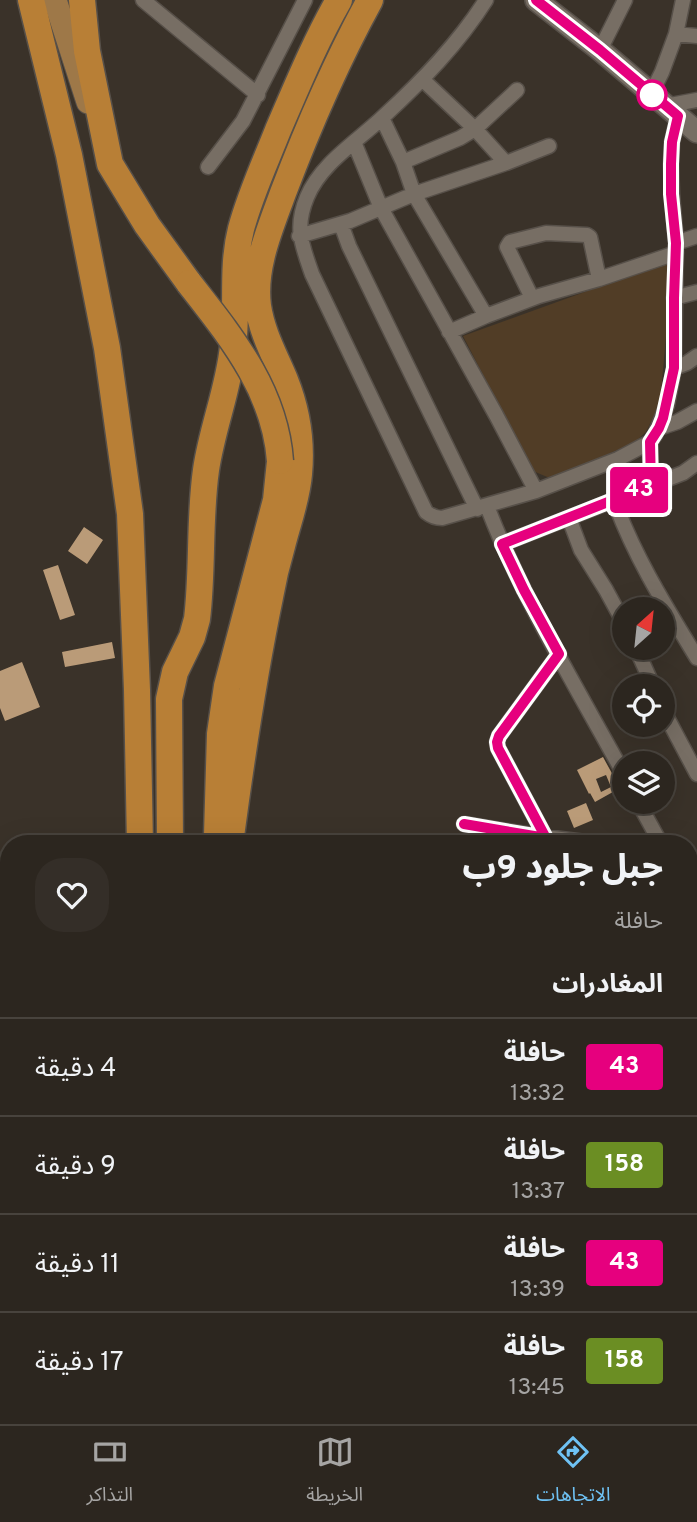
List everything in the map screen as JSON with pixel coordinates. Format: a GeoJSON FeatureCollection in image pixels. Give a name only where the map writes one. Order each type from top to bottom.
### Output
{"type":"FeatureCollection","features":[{"type":"Feature","properties":{"kind":"highway"},"geometry":{"type":"LineString","coordinates":[[31,0],[69,155],[107,348],[130,514],[140,835]]}},
{"type":"Feature","properties":{"kind":"highway"},"geometry":{"type":"LineString","coordinates":[[82,0],[87,51],[110,164],[147,225],[238,346],[258,381],[279,448],[276,500],[227,686],[220,734],[216,835]]}},
{"type":"Feature","properties":{"kind":"highway"},"geometry":{"type":"LineString","coordinates":[[170,835],[169,699],[175,672],[192,638],[197,619],[205,483],[210,446],[232,354],[236,320],[235,267],[241,230],[253,190],[302,74],[324,25],[339,0]]}},
{"type":"Feature","properties":{"kind":"highway"},"geometry":{"type":"LineString","coordinates":[[231,835],[258,654],[275,574],[295,503],[300,458],[298,427],[291,395],[261,321],[258,304],[259,270],[267,237],[299,153],[348,40],[370,0]]}},
{"type":"Feature","properties":{"kind":"main road"},"geometry":{"type":"LineString","coordinates":[[55,0],[110,164]]}},
{"type":"Feature","properties":{"kind":"main road"},"geometry":{"type":"LineString","coordinates":[[536,0],[697,132]]}},
{"type":"Feature","properties":{"kind":"street"},"geometry":{"type":"LineString","coordinates":[[143,0],[258,94]]}},
{"type":"Feature","properties":{"kind":"street"},"geometry":{"type":"LineString","coordinates":[[486,0],[454,45],[382,118],[331,164],[310,190],[304,205],[299,236],[312,274],[426,512],[434,518],[482,508],[536,491],[618,459],[650,442],[659,428],[667,405],[674,368],[676,248],[671,194],[672,142],[662,72],[676,34],[683,0]]}},
{"type":"Feature","properties":{"kind":"street"},"geometry":{"type":"LineString","coordinates":[[600,50],[625,0]]}},
{"type":"Feature","properties":{"kind":"street"},"geometry":{"type":"LineString","coordinates":[[208,167],[243,121],[258,94],[299,3]]}},
{"type":"Feature","properties":{"kind":"street"},"geometry":{"type":"LineString","coordinates":[[676,34],[697,36]]}},
{"type":"Feature","properties":{"kind":"street"},"geometry":{"type":"LineString","coordinates":[[422,79],[475,129],[506,163]]}},
{"type":"Feature","properties":{"kind":"street"},"geometry":{"type":"LineString","coordinates":[[403,162],[475,129],[517,90]]}},
{"type":"Feature","properties":{"kind":"street"},"geometry":{"type":"LineString","coordinates":[[665,105],[697,100]]}},
{"type":"Feature","properties":{"kind":"street"},"geometry":{"type":"LineString","coordinates":[[382,118],[403,162],[414,194],[486,316]]}},
{"type":"Feature","properties":{"kind":"street"},"geometry":{"type":"LineString","coordinates":[[354,142],[381,208],[536,491]]}},
{"type":"Feature","properties":{"kind":"street"},"geometry":{"type":"LineString","coordinates":[[299,236],[341,224],[414,194],[550,146]]}},
{"type":"Feature","properties":{"kind":"street"},"geometry":{"type":"LineString","coordinates":[[341,224],[349,246],[524,590],[612,752]]}},
{"type":"Feature","properties":{"kind":"street"},"geometry":{"type":"LineString","coordinates":[[532,298],[507,247],[510,242],[546,233],[587,235],[590,237],[599,279]]}},
{"type":"Feature","properties":{"kind":"street"},"geometry":{"type":"LineString","coordinates":[[449,332],[532,298],[599,279],[676,248],[697,236]]}},
{"type":"Feature","properties":{"kind":"street"},"geometry":{"type":"LineString","coordinates":[[674,298],[697,292]]}},
{"type":"Feature","properties":{"kind":"street"},"geometry":{"type":"LineString","coordinates":[[674,368],[697,356]]}},
{"type":"Feature","properties":{"kind":"street"},"geometry":{"type":"LineString","coordinates":[[659,428],[697,411]]}},
{"type":"Feature","properties":{"kind":"street"},"geometry":{"type":"LineString","coordinates":[[650,442],[651,485]]}},
{"type":"Feature","properties":{"kind":"street"},"geometry":{"type":"LineString","coordinates":[[502,544],[683,473],[697,463]]}},
{"type":"Feature","properties":{"kind":"street"},"geometry":{"type":"LineString","coordinates":[[614,500],[629,539],[697,658]]}},
{"type":"Feature","properties":{"kind":"street"},"geometry":{"type":"LineString","coordinates":[[569,518],[581,550],[612,601]]}},
{"type":"Feature","properties":{"kind":"street"},"geometry":{"type":"LineString","coordinates":[[544,835],[497,742],[559,654]]}},
{"type":"Feature","properties":{"kind":"street"},"geometry":{"type":"LineString","coordinates":[[675,733],[697,774]]}},
{"type":"Feature","properties":{"kind":"street"},"geometry":{"type":"LineString","coordinates":[[645,814],[656,835]]}},
{"type":"Feature","properties":{"kind":"street"},"geometry":{"type":"LineString","coordinates":[[464,824],[518,835]]}},
{"type":"Feature","properties":{"kind":"shaded area"},"geometry":{"type":"Polygon","coordinates":[[[673,260],[660,403],[646,432],[635,442],[552,479],[533,471],[463,336],[673,260]]]}},
{"type":"Feature","properties":{"kind":"building"},"geometry":{"type":"Polygon","coordinates":[[[84,527],[103,540],[87,564],[68,551],[84,527]]]}},
{"type":"Feature","properties":{"kind":"building"},"geometry":{"type":"Polygon","coordinates":[[[58,565],[75,615],[60,620],[43,570],[58,565]]]}},
{"type":"Feature","properties":{"kind":"building"},"geometry":{"type":"Polygon","coordinates":[[[112,642],[115,658],[65,667],[62,652],[112,642]]]}},
{"type":"Feature","properties":{"kind":"building"},"geometry":{"type":"Polygon","coordinates":[[[22,662],[40,707],[5,721],[0,708],[0,671],[22,662]]]}},
{"type":"Feature","properties":{"kind":"building"},"geometry":{"type":"Polygon","coordinates":[[[603,757],[612,773],[612,792],[595,802],[577,770],[603,757]],[[606,775],[596,779],[601,792],[611,787],[606,775]]]}},
{"type":"Feature","properties":{"kind":"building"},"geometry":{"type":"Polygon","coordinates":[[[586,803],[593,820],[574,828],[567,811],[586,803]]]}},
{"type":"Feature","properties":{"kind":"bus line","name":"43"},"geometry":{"type":"LineString","coordinates":[[536,0],[678,116],[672,142],[671,164],[676,243],[674,368],[663,418],[650,442],[651,485],[502,544],[559,654],[497,742],[544,835]]}},
{"type":"Feature","properties":{"kind":"bus line","name":"43"},"geometry":{"type":"LineString","coordinates":[[464,824],[528,835]]}}]}
